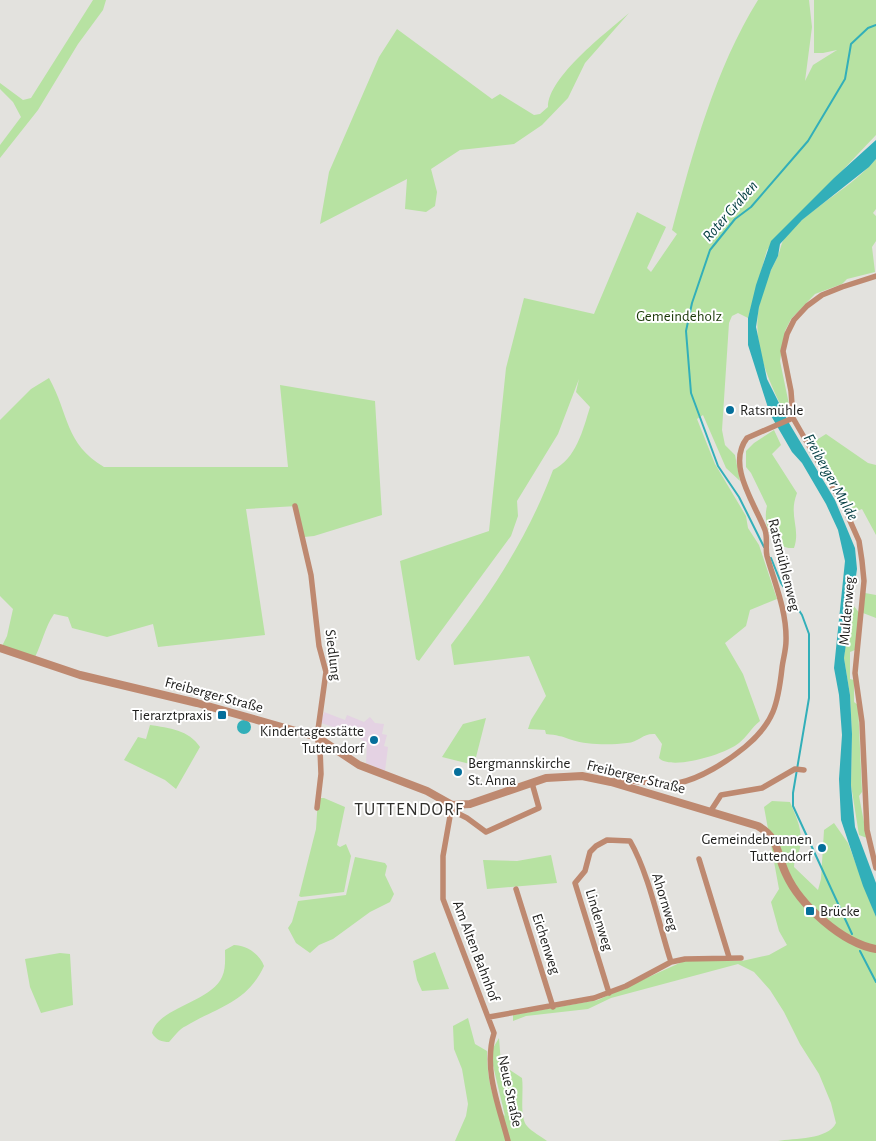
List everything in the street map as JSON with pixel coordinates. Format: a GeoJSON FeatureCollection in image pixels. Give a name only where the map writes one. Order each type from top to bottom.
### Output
{"type":"FeatureCollection","features":[{"type":"Feature","properties":{"kind":"street","name":"Muldenweg"},"geometry":{"type":"LineString","coordinates":[[876,276],[868,277],[822,295],[807,306],[794,320],[787,334],[783,351],[791,391],[791,419],[844,505],[859,541],[864,581],[855,673],[862,722],[867,830],[876,868]]}},
{"type":"Feature","properties":{"kind":"street","name":"Ratsmühlenweg"},"geometry":{"type":"LineString","coordinates":[[611,782],[622,780],[679,783],[711,770],[728,760],[759,735],[771,719],[780,692],[786,642],[778,591],[766,554],[766,532],[743,477],[740,459],[742,444],[747,438],[791,419]]}},
{"type":"Feature","properties":{"kind":"street","name":"Siedlung"},"geometry":{"type":"LineString","coordinates":[[295,506],[310,575],[319,646],[326,672],[317,737],[320,749],[317,808]]}},
{"type":"Feature","properties":{"kind":"street","name":"Freiberger Straße"},"geometry":{"type":"LineString","coordinates":[[0,648],[80,675],[197,703],[317,737],[358,765],[428,791],[452,807],[470,804],[559,776],[582,776],[611,782],[758,826],[769,832],[775,839],[781,862],[795,891],[831,926],[847,938],[866,947],[876,949]]}},
{"type":"Feature","properties":{"kind":"street"},"geometry":{"type":"LineString","coordinates":[[710,812],[721,795],[762,788],[801,770]]}},
{"type":"Feature","properties":{"kind":"street"},"geometry":{"type":"LineString","coordinates":[[452,807],[486,832],[539,808],[532,783]]}},
{"type":"Feature","properties":{"kind":"street","name":"Am Alten Bahnhof"},"geometry":{"type":"LineString","coordinates":[[452,807],[443,856],[443,899],[488,1017]]}},
{"type":"Feature","properties":{"kind":"street","name":"Lindenweg"},"geometry":{"type":"LineString","coordinates":[[608,993],[575,884],[585,871],[590,852],[603,841],[614,839],[630,841],[635,849]]}},
{"type":"Feature","properties":{"kind":"street","name":"Ahornweg"},"geometry":{"type":"LineString","coordinates":[[635,849],[646,877],[671,962]]}},
{"type":"Feature","properties":{"kind":"street"},"geometry":{"type":"LineString","coordinates":[[699,860],[729,957]]}},
{"type":"Feature","properties":{"kind":"street","name":"Eichenweg"},"geometry":{"type":"LineString","coordinates":[[516,889],[553,1006]]}},
{"type":"Feature","properties":{"kind":"street"},"geometry":{"type":"LineString","coordinates":[[488,1017],[578,1002],[608,993],[671,962],[685,958],[741,958]]}},
{"type":"Feature","properties":{"kind":"street","name":"Neue Straße"},"geometry":{"type":"LineString","coordinates":[[488,1017],[494,1033],[489,1050],[490,1066],[508,1141]]}},
{"type":"Feature","properties":{"kind":"shaded area","name":"Kindertagesstätte Tuttendorf"},"geometry":{"type":"Polygon","coordinates":[[[324,712],[345,720],[347,715],[364,722],[370,717],[375,723],[384,724],[382,734],[387,735],[384,746],[388,747],[385,771],[366,763],[367,743],[358,737],[347,735],[339,729],[321,723],[324,712]]]}},
{"type":"Feature","properties":{"kind":"green space"},"geometry":{"type":"Polygon","coordinates":[[[93,0],[106,0],[103,10],[78,44],[38,110],[0,158],[0,145],[21,117],[13,102],[0,89],[0,83],[23,100],[31,98],[93,0]]]}},
{"type":"Feature","properties":{"kind":"green space","name":"Gemeindeholz"},"geometry":{"type":"Polygon","coordinates":[[[758,0],[809,0],[812,27],[805,81],[813,65],[837,50],[814,53],[814,0],[876,0],[876,135],[767,250],[748,318],[738,313],[732,316],[729,323],[722,430],[725,445],[735,455],[740,481],[726,468],[703,415],[697,419],[715,464],[746,516],[748,528],[759,545],[777,599],[750,610],[746,626],[725,643],[743,674],[760,721],[742,741],[723,752],[686,762],[665,762],[659,758],[662,744],[655,734],[647,735],[631,742],[599,744],[578,742],[546,734],[545,730],[528,729],[531,720],[546,696],[529,656],[454,665],[451,645],[509,561],[533,517],[553,470],[568,459],[578,443],[590,407],[576,392],[579,379],[558,434],[517,501],[518,516],[511,536],[419,661],[416,659],[400,561],[489,531],[506,368],[524,298],[594,314],[637,212],[666,227],[647,268],[651,272],[677,234],[672,230],[697,141],[717,83],[729,54],[758,0]]]}},
{"type":"Feature","properties":{"kind":"green space"},"geometry":{"type":"Polygon","coordinates":[[[629,13],[585,63],[568,98],[542,125],[514,144],[460,150],[431,169],[437,192],[435,206],[426,212],[405,209],[407,179],[320,224],[329,172],[379,57],[397,29],[492,99],[500,94],[534,115],[540,114],[548,107],[557,82],[580,56],[629,13]]]}},
{"type":"Feature","properties":{"kind":"green space"},"geometry":{"type":"Polygon","coordinates":[[[876,159],[876,209],[873,213],[876,216],[876,241],[872,247],[875,272],[847,279],[842,284],[815,294],[791,319],[785,331],[780,361],[791,414],[786,416],[768,376],[758,339],[757,321],[766,282],[787,234],[867,169],[876,159]]]}},
{"type":"Feature","properties":{"kind":"green space"},"geometry":{"type":"Polygon","coordinates":[[[49,378],[75,438],[91,458],[104,467],[288,467],[280,385],[375,401],[382,515],[314,536],[304,537],[297,506],[246,509],[265,635],[158,647],[153,624],[107,637],[72,628],[68,617],[54,614],[35,657],[2,646],[7,636],[13,609],[0,596],[0,420],[31,389],[49,378]]]}},
{"type":"Feature","properties":{"kind":"green space"},"geometry":{"type":"Polygon","coordinates":[[[774,430],[781,445],[772,454],[797,493],[794,508],[796,541],[794,548],[780,545],[771,535],[766,521],[767,506],[751,473],[746,467],[746,451],[754,443],[774,430]]]}},
{"type":"Feature","properties":{"kind":"green space"},"geometry":{"type":"Polygon","coordinates":[[[826,434],[868,463],[876,465],[876,535],[862,509],[850,514],[810,444],[826,434]]]}},
{"type":"Feature","properties":{"kind":"green space"},"geometry":{"type":"Polygon","coordinates":[[[865,593],[876,595],[876,618],[863,613],[865,593]]]}},
{"type":"Feature","properties":{"kind":"green space"},"geometry":{"type":"Polygon","coordinates":[[[851,602],[860,614],[855,650],[850,652],[850,679],[854,680],[854,702],[858,705],[862,792],[859,796],[867,838],[859,835],[851,785],[852,734],[850,695],[844,658],[851,602]]]}},
{"type":"Feature","properties":{"kind":"green space"},"geometry":{"type":"Polygon","coordinates":[[[486,718],[474,765],[442,757],[463,724],[486,718]]]}},
{"type":"Feature","properties":{"kind":"green space"},"geometry":{"type":"Polygon","coordinates":[[[150,725],[184,733],[200,747],[176,789],[165,780],[124,760],[138,737],[146,739],[150,725]]]}},
{"type":"Feature","properties":{"kind":"green space"},"geometry":{"type":"Polygon","coordinates":[[[318,798],[324,798],[345,807],[337,845],[340,847],[346,844],[351,856],[344,892],[301,897],[299,896],[316,829],[318,798]]]}},
{"type":"Feature","properties":{"kind":"green space"},"geometry":{"type":"Polygon","coordinates":[[[772,801],[790,802],[801,836],[800,848],[794,867],[818,890],[821,879],[824,830],[834,823],[848,843],[876,917],[876,1141],[778,1141],[826,1133],[836,1123],[831,1103],[819,1074],[800,1044],[784,1012],[770,990],[754,972],[738,964],[611,998],[588,1009],[526,1016],[513,1021],[513,1015],[598,1000],[684,961],[742,961],[769,955],[787,945],[779,931],[771,902],[779,889],[764,807],[772,801]]]}},
{"type":"Feature","properties":{"kind":"green space"},"geometry":{"type":"Polygon","coordinates":[[[551,855],[557,883],[487,889],[483,860],[517,861],[551,855]]]}},
{"type":"Feature","properties":{"kind":"green space"},"geometry":{"type":"Polygon","coordinates":[[[355,857],[385,863],[387,866],[385,875],[394,894],[390,902],[370,912],[333,939],[319,945],[310,953],[296,943],[288,928],[292,922],[298,901],[346,895],[355,857]]]}},
{"type":"Feature","properties":{"kind":"green space"},"geometry":{"type":"Polygon","coordinates":[[[234,945],[239,945],[252,951],[264,966],[249,988],[230,1003],[183,1027],[169,1042],[157,1039],[152,1033],[156,1024],[173,1011],[207,993],[216,986],[224,971],[225,950],[234,945]]]}},
{"type":"Feature","properties":{"kind":"green space"},"geometry":{"type":"Polygon","coordinates":[[[435,952],[449,989],[422,991],[417,980],[413,961],[435,952]]]}},
{"type":"Feature","properties":{"kind":"green space"},"geometry":{"type":"Polygon","coordinates":[[[60,953],[70,954],[73,1005],[41,1013],[30,987],[25,959],[60,953]]]}},
{"type":"Feature","properties":{"kind":"green space"},"geometry":{"type":"Polygon","coordinates":[[[468,1018],[475,1044],[487,1051],[490,1085],[500,1110],[505,1116],[490,1053],[499,1038],[501,1064],[522,1078],[522,1111],[525,1122],[531,1130],[547,1141],[455,1141],[466,1116],[468,1104],[462,1069],[454,1049],[453,1026],[468,1018]]]}},
{"type":"Feature","properties":{"kind":"water"},"geometry":{"type":"Polygon","coordinates":[[[876,140],[876,159],[869,167],[802,220],[780,244],[778,256],[771,270],[759,307],[756,327],[767,379],[789,423],[835,500],[855,548],[857,569],[844,658],[850,695],[852,734],[851,785],[855,827],[876,883],[876,917],[863,886],[841,820],[839,779],[842,735],[839,695],[834,668],[845,561],[838,530],[826,504],[770,414],[748,345],[748,318],[756,285],[771,241],[834,178],[876,140]]]}},
{"type":"Feature","properties":{"kind":"water"},"geometry":{"type":"Polygon","coordinates":[[[241,720],[247,720],[251,727],[247,734],[241,734],[237,730],[237,724],[241,720]]]}},
{"type":"Feature","properties":{"kind":"waterway","name":"Roter Graben"},"geometry":{"type":"LineString","coordinates":[[764,547],[739,497],[718,466],[691,393],[686,331],[692,303],[710,250],[735,219],[751,207],[808,141],[845,79],[851,44],[868,28],[876,25]]}},
{"type":"Feature","properties":{"kind":"waterway"},"geometry":{"type":"LineString","coordinates":[[771,558],[781,583],[802,615],[809,634],[809,698],[793,793],[793,806],[852,934]]}},
{"type":"Feature","properties":{"kind":"waterway"},"geometry":{"type":"LineString","coordinates":[[860,951],[876,982]]}},
{"type":"Feature","properties":{"kind":"place","name":"Ratsmühle"},"geometry":{"type":"Point","coordinates":[730,410]}},
{"type":"Feature","properties":{"kind":"place","name":"Tierarztpraxis"},"geometry":{"type":"Point","coordinates":[222,715]}},
{"type":"Feature","properties":{"kind":"place","name":"Kindertagesstätte Tuttendorf"},"geometry":{"type":"Point","coordinates":[374,740]}},
{"type":"Feature","properties":{"kind":"place","name":"Bergmannskirche St. Anna"},"geometry":{"type":"Point","coordinates":[458,772]}},
{"type":"Feature","properties":{"kind":"place","name":"Gemeindebrunnen Tuttendorf"},"geometry":{"type":"Point","coordinates":[822,848]}},
{"type":"Feature","properties":{"kind":"place","name":"Brücke"},"geometry":{"type":"Point","coordinates":[810,911]}},
{"type":"Feature","properties":{"kind":"district","name":"TUTTENDORF"},"geometry":{"type":"Point","coordinates":[409,810]}},
{"type":"Feature","properties":{"kind":"water label","name":"Freiberger Mulde"},"geometry":{"type":"Point","coordinates":[831,477]}}]}
